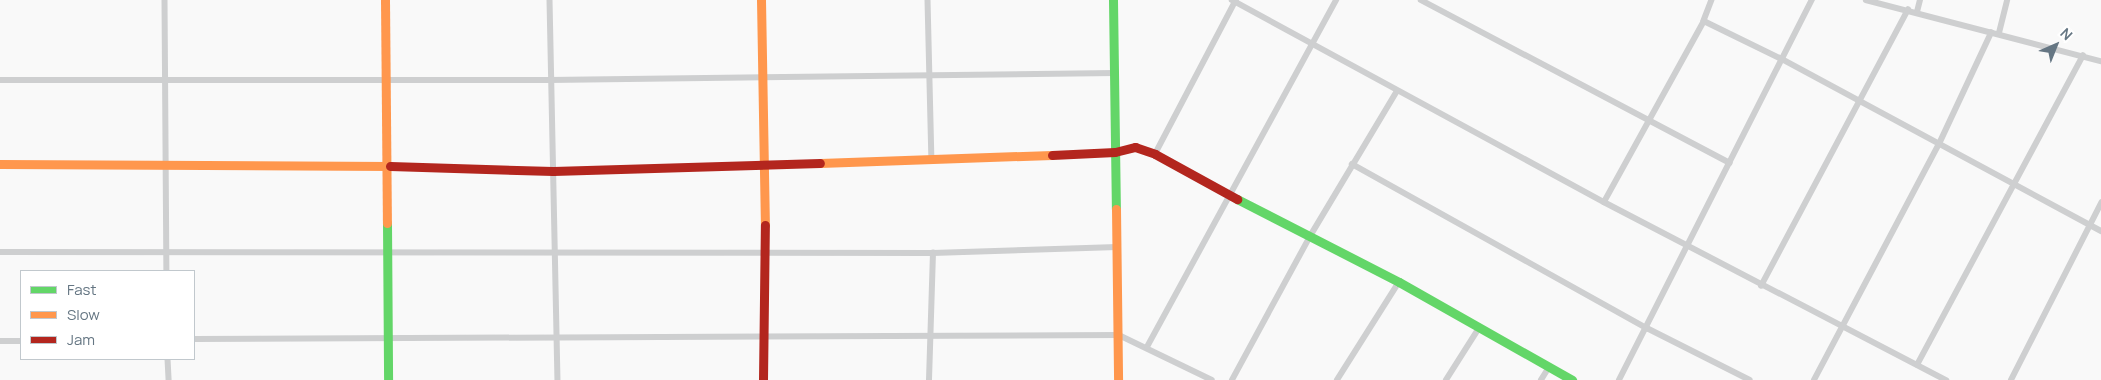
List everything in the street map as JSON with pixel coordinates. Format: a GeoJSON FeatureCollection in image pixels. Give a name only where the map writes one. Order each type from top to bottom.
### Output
{"type":"FeatureCollection","features":[{"type":"Feature","properties":{"kind":"street"},"geometry":{"type":"LineString","coordinates":[[165,0],[168,81],[166,166],[167,270]]}},
{"type":"Feature","properties":{"kind":"street"},"geometry":{"type":"LineString","coordinates":[[385,0],[388,380]]}},
{"type":"Feature","properties":{"kind":"street"},"geometry":{"type":"LineString","coordinates":[[550,0],[549,80],[558,380]]}},
{"type":"Feature","properties":{"kind":"street"},"geometry":{"type":"LineString","coordinates":[[761,0],[765,251],[763,380]]}},
{"type":"Feature","properties":{"kind":"street"},"geometry":{"type":"LineString","coordinates":[[928,0],[932,160]]}},
{"type":"Feature","properties":{"kind":"street"},"geometry":{"type":"LineString","coordinates":[[1113,0],[1116,73],[1115,152],[1119,335],[1118,380]]}},
{"type":"Feature","properties":{"kind":"street"},"geometry":{"type":"LineString","coordinates":[[1155,154],[1234,0],[1311,45],[1761,286],[1918,364],[1946,380]]}},
{"type":"Feature","properties":{"kind":"street"},"geometry":{"type":"LineString","coordinates":[[1146,347],[1228,194],[1336,0]]}},
{"type":"Feature","properties":{"kind":"street"},"geometry":{"type":"LineString","coordinates":[[1421,0],[1730,163]]}},
{"type":"Feature","properties":{"kind":"street"},"geometry":{"type":"LineString","coordinates":[[1604,202],[1704,21],[1712,0]]}},
{"type":"Feature","properties":{"kind":"street"},"geometry":{"type":"LineString","coordinates":[[1618,380],[1647,328],[1730,163],[1780,58],[1812,0]]}},
{"type":"Feature","properties":{"kind":"street"},"geometry":{"type":"LineString","coordinates":[[1866,0],[2101,61]]}},
{"type":"Feature","properties":{"kind":"street"},"geometry":{"type":"LineString","coordinates":[[1917,12],[1920,0]]}},
{"type":"Feature","properties":{"kind":"street"},"geometry":{"type":"LineString","coordinates":[[1999,33],[2007,0]]}},
{"type":"Feature","properties":{"kind":"street"},"geometry":{"type":"LineString","coordinates":[[1761,286],[1908,10]]}},
{"type":"Feature","properties":{"kind":"street"},"geometry":{"type":"LineString","coordinates":[[1704,21],[1780,58],[2101,231]]}},
{"type":"Feature","properties":{"kind":"street"},"geometry":{"type":"LineString","coordinates":[[1814,380],[1939,144],[1992,33]]}},
{"type":"Feature","properties":{"kind":"street"},"geometry":{"type":"LineString","coordinates":[[1918,364],[2083,56]]}},
{"type":"Feature","properties":{"kind":"street"},"geometry":{"type":"LineString","coordinates":[[0,80],[549,80],[1116,73]]}},
{"type":"Feature","properties":{"kind":"street"},"geometry":{"type":"LineString","coordinates":[[1232,380],[1309,238],[1397,91]]}},
{"type":"Feature","properties":{"kind":"street"},"geometry":{"type":"LineString","coordinates":[[0,164],[386,166],[553,171],[932,160],[1115,152],[1135,147],[1155,154],[1309,238],[1399,282],[1572,380]]}},
{"type":"Feature","properties":{"kind":"street"},"geometry":{"type":"LineString","coordinates":[[1352,164],[1647,328],[1750,380]]}},
{"type":"Feature","properties":{"kind":"street"},"geometry":{"type":"LineString","coordinates":[[2011,380],[2101,203]]}},
{"type":"Feature","properties":{"kind":"street"},"geometry":{"type":"LineString","coordinates":[[0,252],[386,253],[765,251],[933,253],[1117,247]]}},
{"type":"Feature","properties":{"kind":"street"},"geometry":{"type":"LineString","coordinates":[[929,380],[933,253]]}},
{"type":"Feature","properties":{"kind":"street"},"geometry":{"type":"LineString","coordinates":[[1337,380],[1399,282]]}},
{"type":"Feature","properties":{"kind":"street"},"geometry":{"type":"LineString","coordinates":[[1446,380],[1479,328]]}},
{"type":"Feature","properties":{"kind":"street"},"geometry":{"type":"LineString","coordinates":[[195,339],[387,341],[764,335],[931,338],[1119,335],[1212,380]]}},
{"type":"Feature","properties":{"kind":"street"},"geometry":{"type":"LineString","coordinates":[[0,341],[20,341]]}},
{"type":"Feature","properties":{"kind":"street"},"geometry":{"type":"LineString","coordinates":[[168,360],[169,380]]}},
{"type":"Feature","properties":{"kind":"street"},"geometry":{"type":"LineString","coordinates":[[1541,380],[1549,367]]}},
{"type":"Feature","properties":{"kind":"traffic: fast"},"geometry":{"type":"LineString","coordinates":[[1113,0],[1116,209]]}},
{"type":"Feature","properties":{"kind":"traffic: fast"},"geometry":{"type":"LineString","coordinates":[[1237,199],[1399,282],[1572,380]]}},
{"type":"Feature","properties":{"kind":"traffic: fast"},"geometry":{"type":"LineString","coordinates":[[387,223],[388,380]]}},
{"type":"Feature","properties":{"kind":"traffic: slow"},"geometry":{"type":"LineString","coordinates":[[385,0],[387,223]]}},
{"type":"Feature","properties":{"kind":"traffic: slow"},"geometry":{"type":"LineString","coordinates":[[761,0],[765,225]]}},
{"type":"Feature","properties":{"kind":"traffic: slow"},"geometry":{"type":"LineString","coordinates":[[820,163],[1052,155]]}},
{"type":"Feature","properties":{"kind":"traffic: slow"},"geometry":{"type":"LineString","coordinates":[[0,164],[390,166]]}},
{"type":"Feature","properties":{"kind":"traffic: slow"},"geometry":{"type":"LineString","coordinates":[[1116,209],[1118,380]]}},
{"type":"Feature","properties":{"kind":"traffic: jam"},"geometry":{"type":"LineString","coordinates":[[1052,155],[1115,152],[1135,147],[1155,154],[1237,199]]}},
{"type":"Feature","properties":{"kind":"traffic: jam"},"geometry":{"type":"LineString","coordinates":[[390,166],[553,171],[820,163]]}},
{"type":"Feature","properties":{"kind":"traffic: jam"},"geometry":{"type":"LineString","coordinates":[[763,380],[765,225]]}}]}
